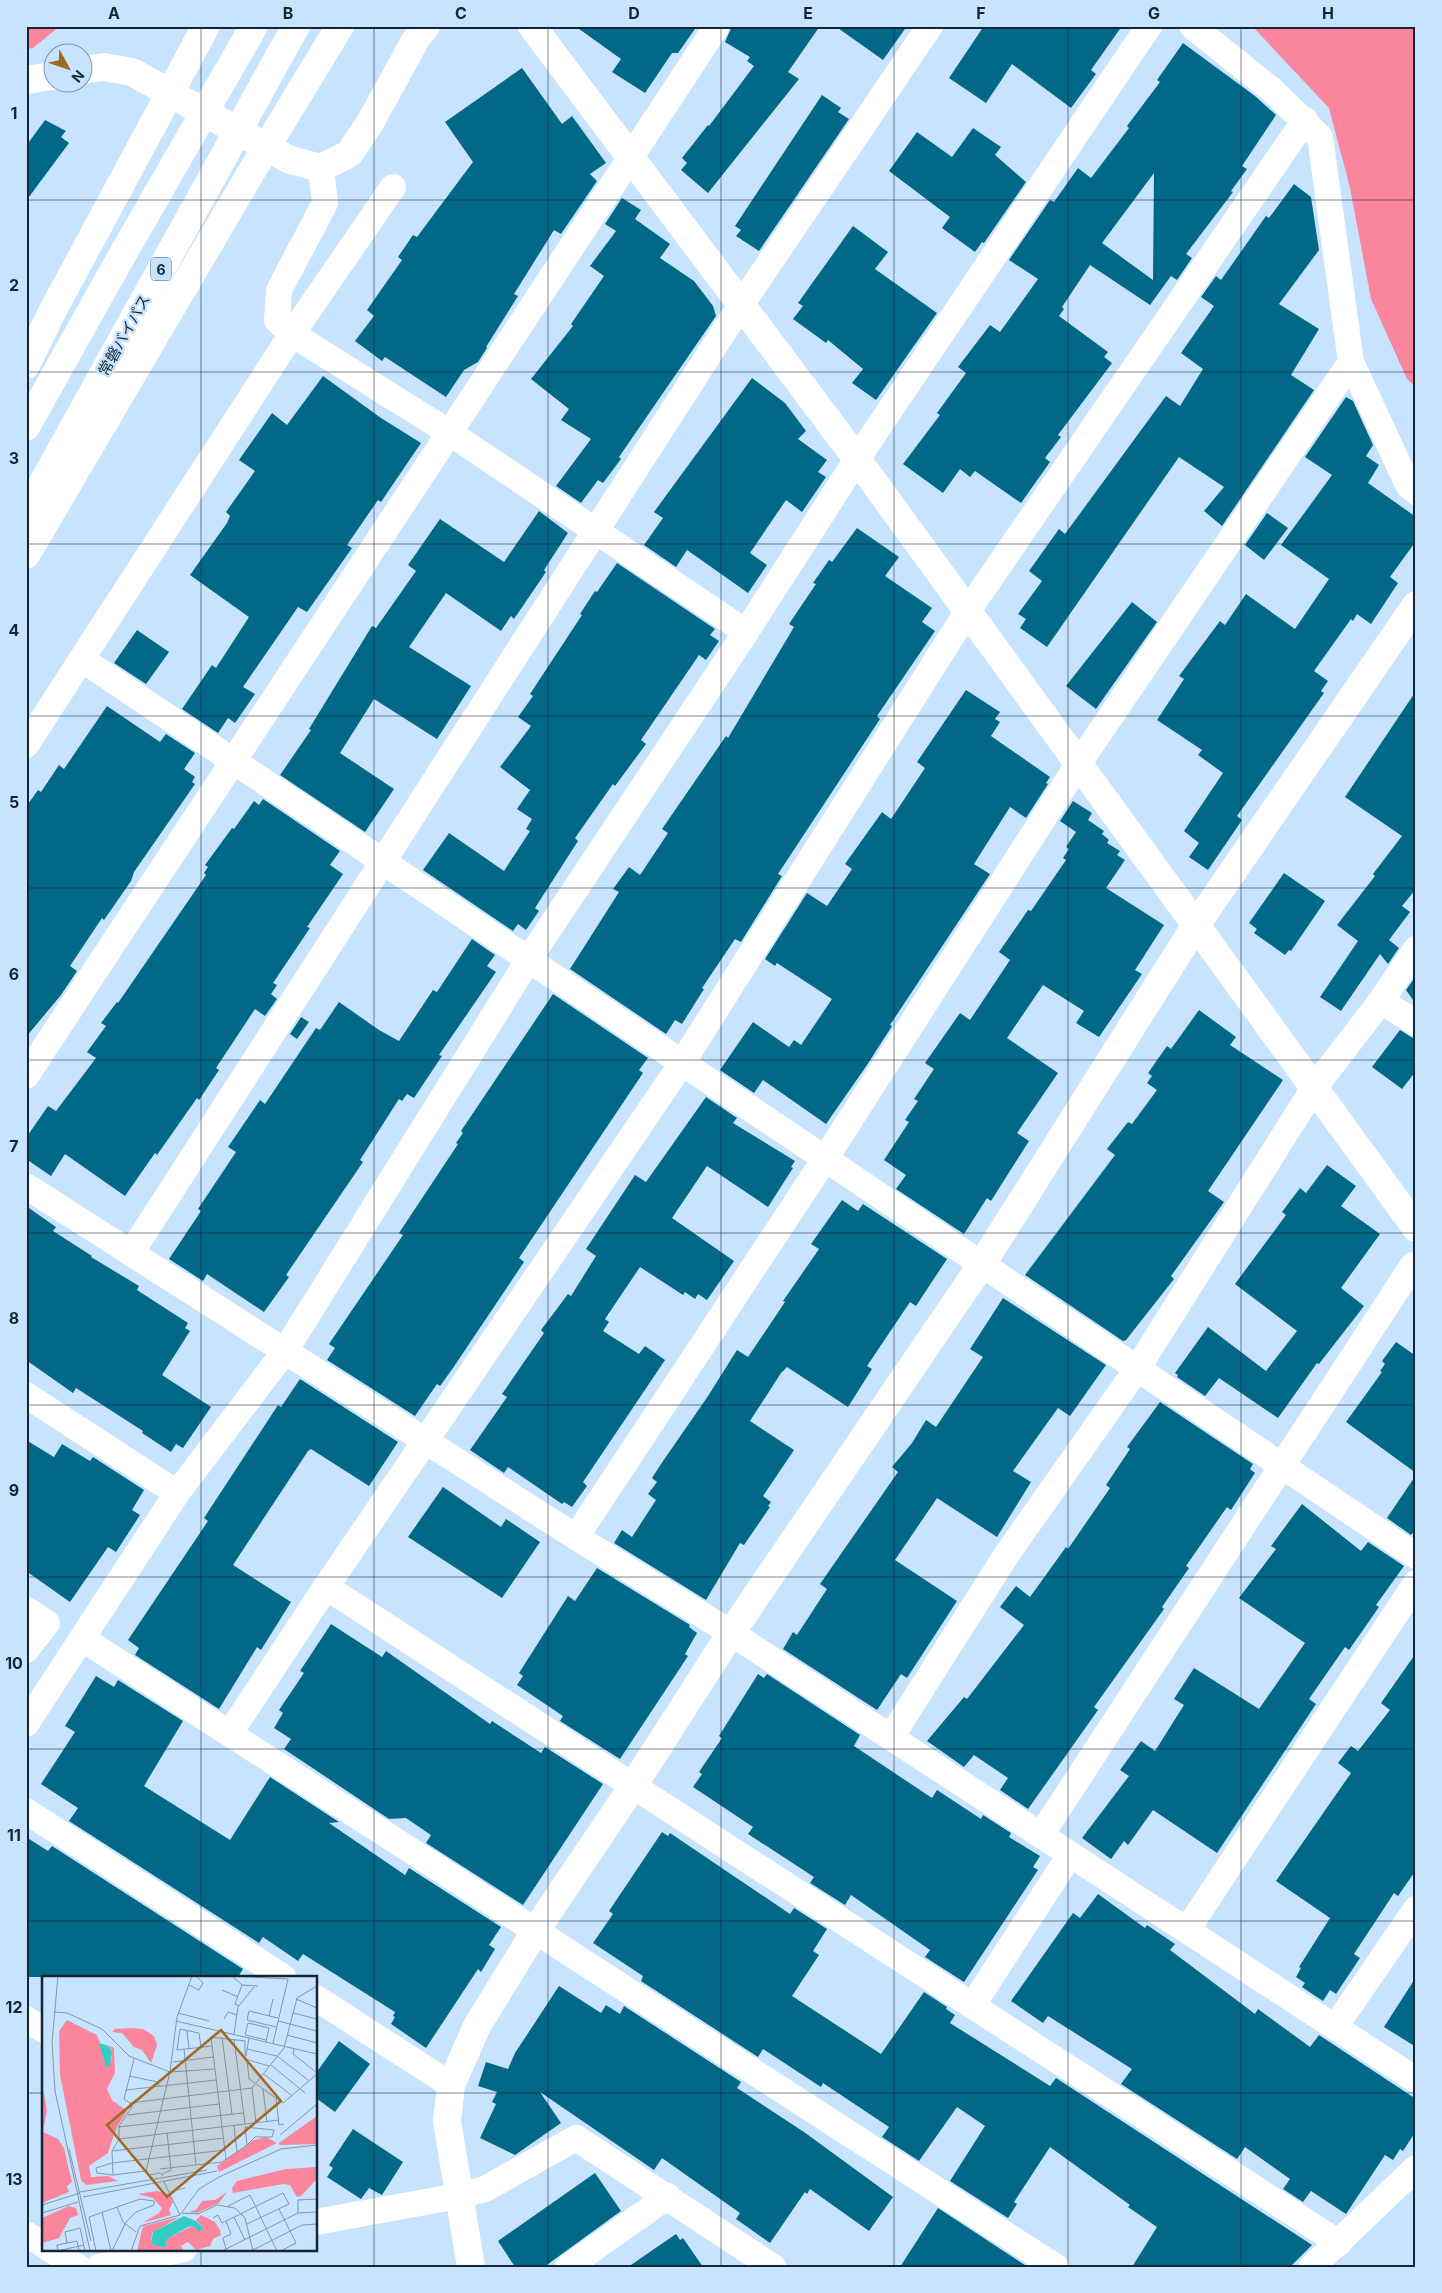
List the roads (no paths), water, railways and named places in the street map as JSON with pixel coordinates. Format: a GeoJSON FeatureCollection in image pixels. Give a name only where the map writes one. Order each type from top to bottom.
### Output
{"type":"FeatureCollection","features":[{"type":"Feature","properties":{"kind":"main road"},"geometry":{"type":"LineString","coordinates":[[26,365],[52,312],[206,26]]}},
{"type":"Feature","properties":{"kind":"main road"},"geometry":{"type":"LineString","coordinates":[[26,427],[254,26]]}},
{"type":"Feature","properties":{"kind":"main road","name":"常磐バイパス"},"geometry":{"type":"LineString","coordinates":[[26,513],[296,26]]}},
{"type":"Feature","properties":{"kind":"main road"},"geometry":{"type":"LineString","coordinates":[[26,555],[340,26]]}},
{"type":"Feature","properties":{"kind":"main road"},"geometry":{"type":"LineString","coordinates":[[92,68],[104,66],[132,72],[290,160],[321,168],[349,154],[371,121],[416,39],[426,26]]}},
{"type":"Feature","properties":{"kind":"main road"},"geometry":{"type":"LineString","coordinates":[[532,26],[857,459],[1416,1228]]}},
{"type":"Feature","properties":{"kind":"main road"},"geometry":{"type":"LineString","coordinates":[[26,80],[42,78]]}},
{"type":"Feature","properties":{"kind":"main road"},"geometry":{"type":"LineString","coordinates":[[471,2267],[447,2121],[451,2085],[477,2026],[536,1930],[633,1786],[731,1633],[982,1264],[1196,925],[1416,605]]}},
{"type":"Feature","properties":{"kind":"street"},"geometry":{"type":"LineString","coordinates":[[26,1076],[717,26]]}},
{"type":"Feature","properties":{"kind":"street"},"geometry":{"type":"LineString","coordinates":[[131,1253],[741,305],[930,26]]}},
{"type":"Feature","properties":{"kind":"street"},"geometry":{"type":"LineString","coordinates":[[26,1724],[177,1493],[285,1351],[529,959],[746,632],[857,459],[1149,26]]}},
{"type":"Feature","properties":{"kind":"street"},"geometry":{"type":"LineString","coordinates":[[1192,26],[1273,92],[1305,120],[1320,137],[1351,362],[1408,485],[1416,492]]}},
{"type":"Feature","properties":{"kind":"street"},"geometry":{"type":"LineString","coordinates":[[230,1733],[425,1440],[682,1063],[967,612],[1305,120]]}},
{"type":"Feature","properties":{"kind":"street"},"geometry":{"type":"LineString","coordinates":[[321,168],[326,204],[280,290],[276,320],[292,334],[450,433],[746,632]]}},
{"type":"Feature","properties":{"kind":"street"},"geometry":{"type":"LineString","coordinates":[[26,745],[83,660],[292,334],[393,187]]}},
{"type":"Feature","properties":{"kind":"street"},"geometry":{"type":"LineString","coordinates":[[576,1537],[825,1159],[1079,763],[1351,362]]}},
{"type":"Feature","properties":{"kind":"street"},"geometry":{"type":"LineString","coordinates":[[83,660],[1416,1556]]}},
{"type":"Feature","properties":{"kind":"street"},"geometry":{"type":"LineString","coordinates":[[890,1737],[1007,1554],[1138,1369],[1314,1088],[1381,1001],[1416,949]]}},
{"type":"Feature","properties":{"kind":"street"},"geometry":{"type":"LineString","coordinates":[[1381,1001],[1416,1023]]}},
{"type":"Feature","properties":{"kind":"street"},"geometry":{"type":"LineString","coordinates":[[26,1186],[576,1537],[731,1633],[1416,2080]]}},
{"type":"Feature","properties":{"kind":"street"},"geometry":{"type":"LineString","coordinates":[[1041,1835],[1413,1264],[1416,1264]]}},
{"type":"Feature","properties":{"kind":"street"},"geometry":{"type":"LineString","coordinates":[[26,1395],[177,1493]]}},
{"type":"Feature","properties":{"kind":"street"},"geometry":{"type":"LineString","coordinates":[[1187,1930],[1416,1583]]}},
{"type":"Feature","properties":{"kind":"street"},"geometry":{"type":"LineString","coordinates":[[326,1588],[1339,2243]]}},
{"type":"Feature","properties":{"kind":"street"},"geometry":{"type":"LineString","coordinates":[[26,1610],[47,1623],[26,1650]]}},
{"type":"Feature","properties":{"kind":"street"},"geometry":{"type":"LineString","coordinates":[[83,1639],[1056,2267]]}},
{"type":"Feature","properties":{"kind":"street"},"geometry":{"type":"LineString","coordinates":[[26,1811],[281,1976]]}},
{"type":"Feature","properties":{"kind":"street"},"geometry":{"type":"LineString","coordinates":[[972,2006],[1070,1855]]}},
{"type":"Feature","properties":{"kind":"street"},"geometry":{"type":"LineString","coordinates":[[1335,2027],[1416,1909]]}},
{"type":"Feature","properties":{"kind":"street"},"geometry":{"type":"LineString","coordinates":[[318,1999],[451,2085]]}},
{"type":"Feature","properties":{"kind":"street"},"geometry":{"type":"LineString","coordinates":[[26,2019],[42,2029]]}},
{"type":"Feature","properties":{"kind":"street"},"geometry":{"type":"LineString","coordinates":[[323,2216],[458,2196],[485,2189],[576,2138],[668,2196],[773,2267]]}},
{"type":"Feature","properties":{"kind":"street"},"geometry":{"type":"LineString","coordinates":[[1312,2267],[1416,2168]]}},
{"type":"Feature","properties":{"kind":"street"},"geometry":{"type":"LineString","coordinates":[[568,2267],[668,2196]]}},
{"type":"Feature","properties":{"kind":"street"},"geometry":{"type":"LineString","coordinates":[[26,2234],[42,2244]]}},
{"type":"Feature","properties":{"kind":"street"},"geometry":{"type":"LineString","coordinates":[[52,2250],[78,2267]]}},
{"type":"Feature","properties":{"kind":"street"},"geometry":{"type":"LineString","coordinates":[[99,2267],[179,2250]]}}]}
